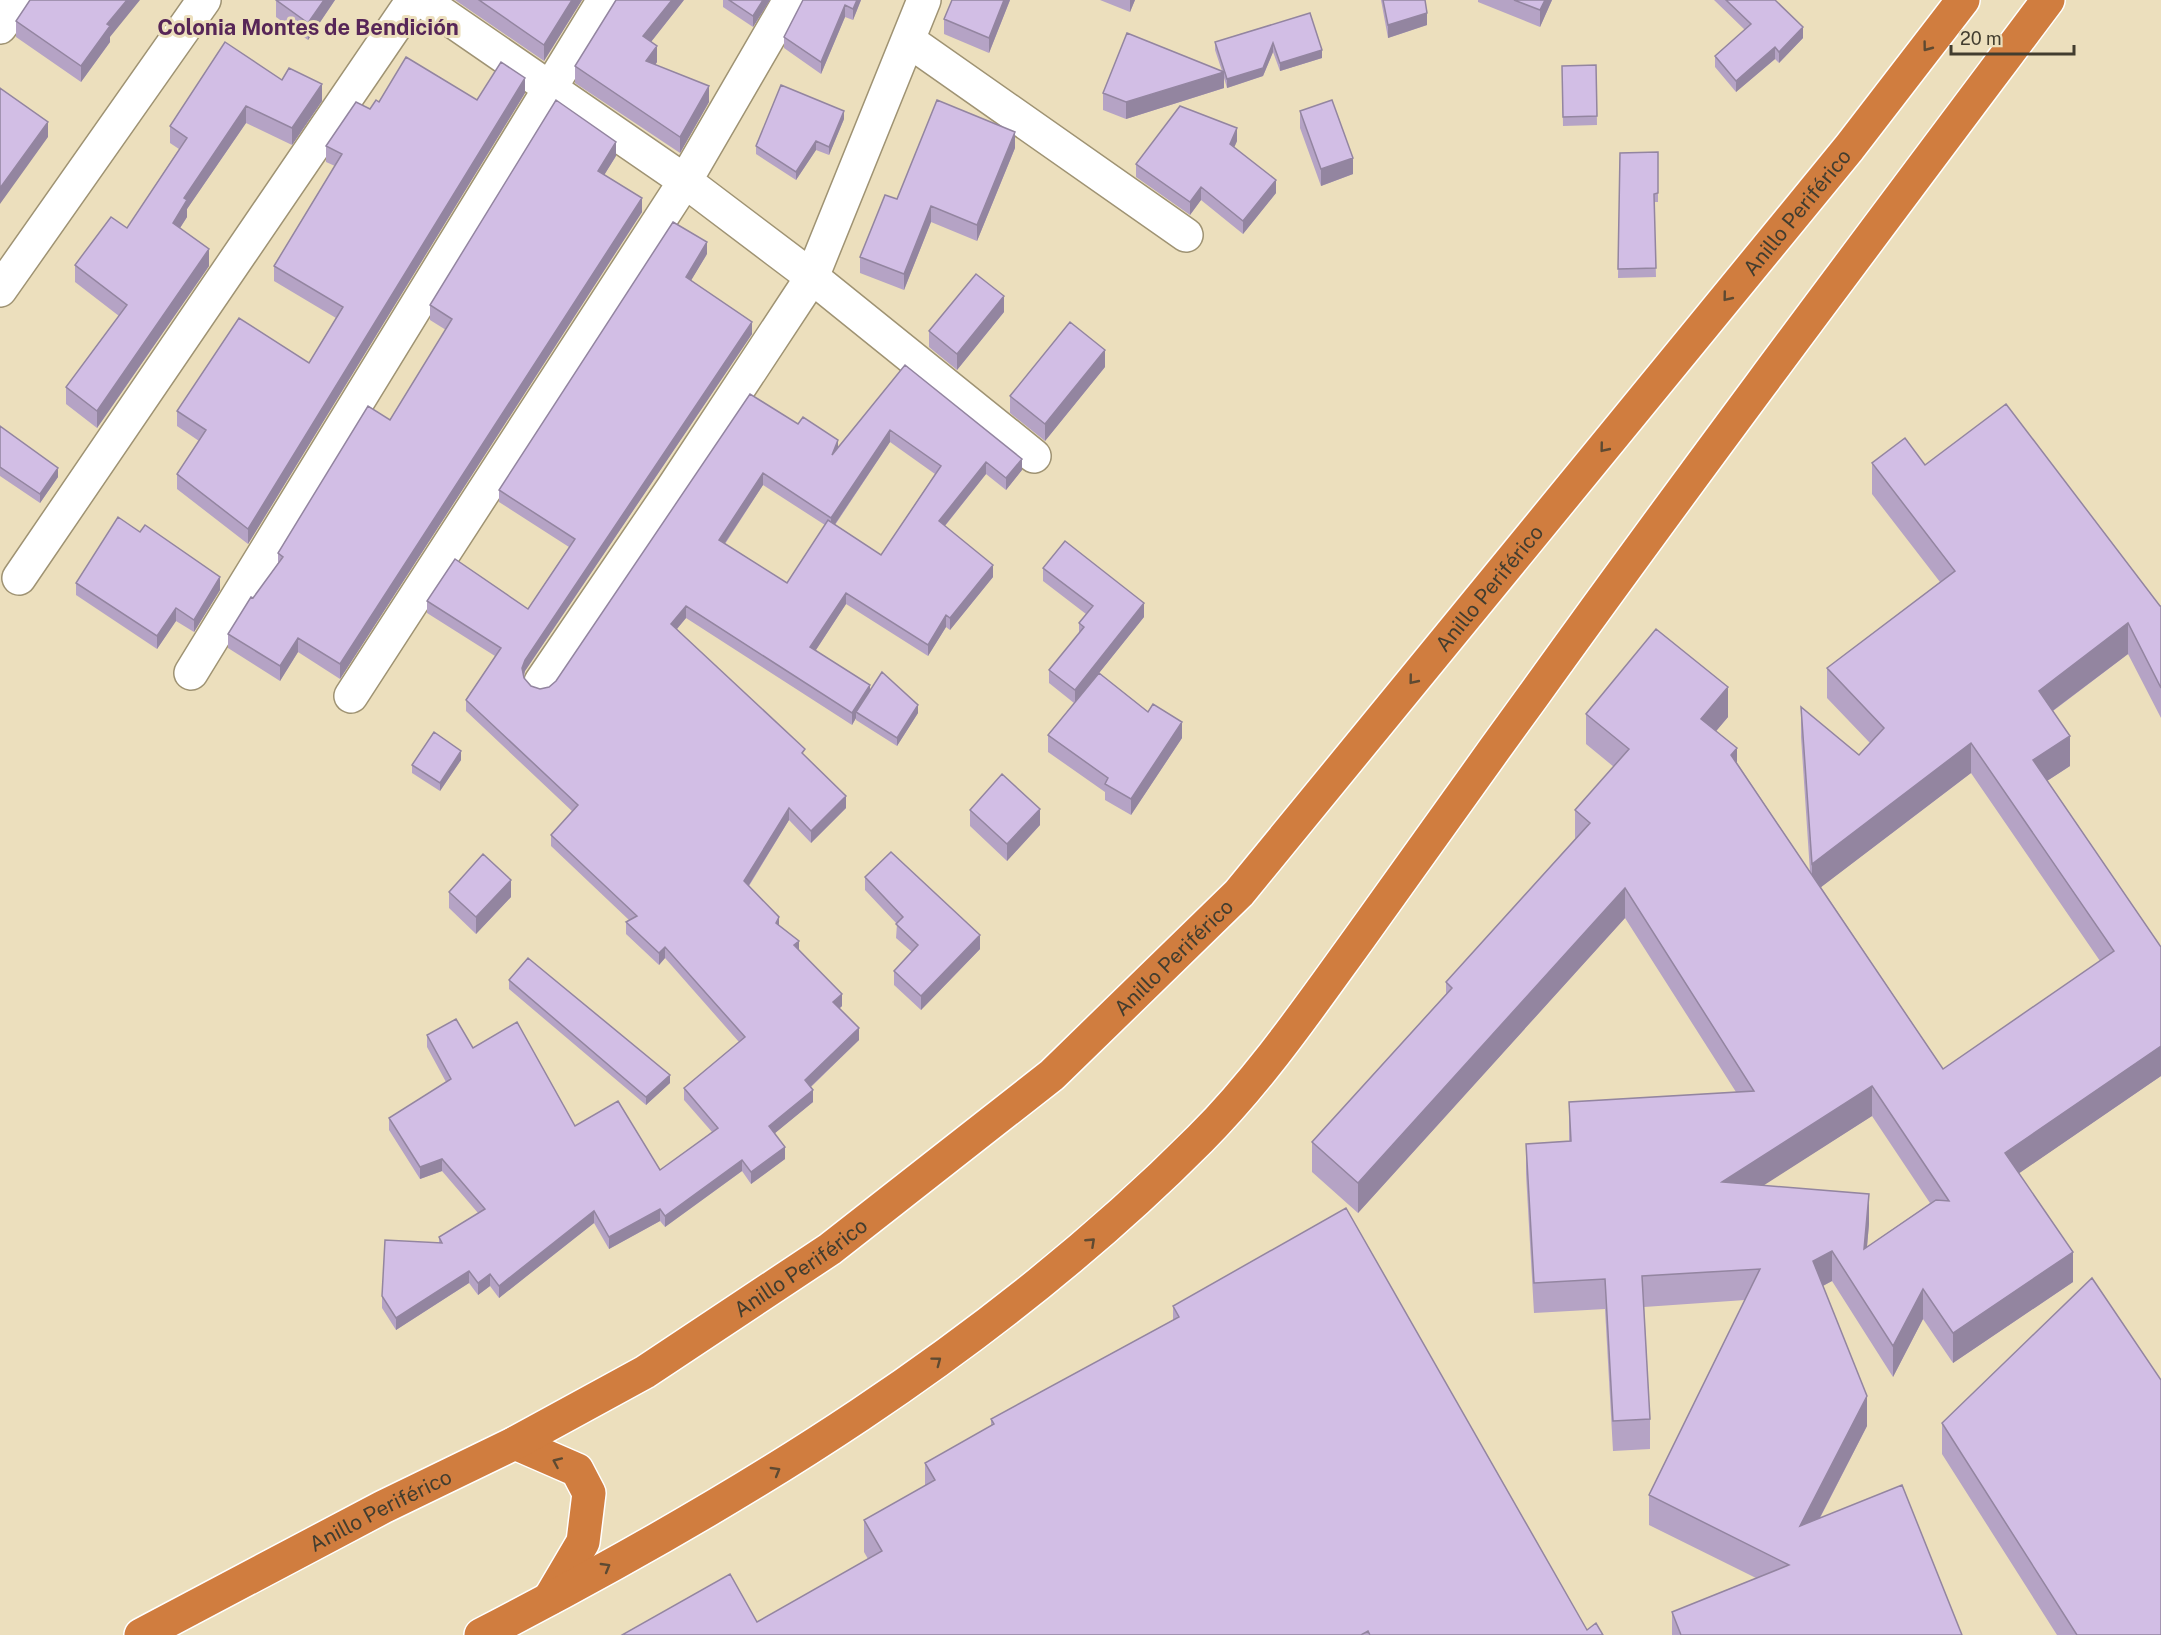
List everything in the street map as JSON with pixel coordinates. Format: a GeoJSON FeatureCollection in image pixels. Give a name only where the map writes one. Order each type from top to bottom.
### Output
{"type":"FeatureCollection","features":[{"type":"Feature","properties":{"kind":"highway","name":"Anillo Periférico"},"geometry":{"type":"LineString","coordinates":[[141,1635],[384,1508],[515,1443],[645,1372],[728,1319],[830,1249],[918,1183],[1052,1075],[1239,893],[1849,148],[1963,0]]}},
{"type":"Feature","properties":{"kind":"highway"},"geometry":{"type":"LineString","coordinates":[[481,1635],[549,1600],[780,1468],[914,1378],[1074,1257],[1203,1136],[1280,1048],[1669,507],[2048,0]]}},
{"type":"Feature","properties":{"kind":"highway"},"geometry":{"type":"LineString","coordinates":[[515,1443],[577,1470],[589,1493],[583,1542],[549,1600]]}},
{"type":"Feature","properties":{"kind":"street"},"geometry":{"type":"LineString","coordinates":[[0,27],[20,0]]}},
{"type":"Feature","properties":{"kind":"street"},"geometry":{"type":"LineString","coordinates":[[0,290],[204,0]]}},
{"type":"Feature","properties":{"kind":"street"},"geometry":{"type":"LineString","coordinates":[[19,578],[413,0]]}},
{"type":"Feature","properties":{"kind":"street"},"geometry":{"type":"LineString","coordinates":[[422,0],[685,182],[812,277],[1034,456]]}},
{"type":"Feature","properties":{"kind":"street"},"geometry":{"type":"LineString","coordinates":[[191,673],[604,0]]}},
{"type":"Feature","properties":{"kind":"street"},"geometry":{"type":"LineString","coordinates":[[351,696],[685,182],[790,0]]}},
{"type":"Feature","properties":{"kind":"street"},"geometry":{"type":"LineString","coordinates":[[541,682],[680,479],[812,277],[924,0]]}},
{"type":"Feature","properties":{"kind":"street"},"geometry":{"type":"LineString","coordinates":[[908,40],[1186,235]]}},
{"type":"Feature","properties":{"kind":"building"},"geometry":{"type":"Polygon","coordinates":[[[30,0],[127,0],[107,24],[110,26],[81,66],[16,21],[30,0]]]}},
{"type":"Feature","properties":{"kind":"building"},"geometry":{"type":"Polygon","coordinates":[[[276,0],[324,0],[308,23],[276,0]]]}},
{"type":"Feature","properties":{"kind":"building"},"geometry":{"type":"Polygon","coordinates":[[[479,0],[572,0],[544,45],[479,0]]]}},
{"type":"Feature","properties":{"kind":"building"},"geometry":{"type":"Polygon","coordinates":[[[616,0],[672,0],[643,36],[657,46],[646,61],[709,86],[680,137],[575,66],[616,0]]]}},
{"type":"Feature","properties":{"kind":"building"},"geometry":{"type":"Polygon","coordinates":[[[729,0],[763,0],[753,16],[729,0]]]}},
{"type":"Feature","properties":{"kind":"building"},"geometry":{"type":"Polygon","coordinates":[[[803,0],[857,0],[853,9],[845,5],[821,62],[784,37],[803,0]]]}},
{"type":"Feature","properties":{"kind":"building"},"geometry":{"type":"Polygon","coordinates":[[[952,0],[1004,0],[989,38],[944,19],[952,0]]]}},
{"type":"Feature","properties":{"kind":"building"},"geometry":{"type":"Polygon","coordinates":[[[1383,0],[1425,0],[1427,13],[1388,25],[1383,0]]]}},
{"type":"Feature","properties":{"kind":"building"},"geometry":{"type":"Polygon","coordinates":[[[1514,0],[1545,0],[1540,10],[1514,0]]]}},
{"type":"Feature","properties":{"kind":"building"},"geometry":{"type":"Polygon","coordinates":[[[1726,0],[1775,0],[1803,27],[1779,52],[1775,47],[1736,81],[1715,56],[1751,24],[1726,0]]]}},
{"type":"Feature","properties":{"kind":"building"},"geometry":{"type":"Polygon","coordinates":[[[1310,13],[1322,50],[1280,63],[1273,43],[1263,68],[1227,79],[1215,42],[1310,13]]]}},
{"type":"Feature","properties":{"kind":"building"},"geometry":{"type":"Polygon","coordinates":[[[1127,33],[1224,72],[1126,102],[1103,93],[1127,33]]]}},
{"type":"Feature","properties":{"kind":"building"},"geometry":{"type":"Polygon","coordinates":[[[225,42],[282,80],[289,68],[322,84],[292,128],[246,106],[184,198],[187,200],[173,223],[209,249],[97,411],[66,387],[127,305],[75,265],[111,217],[127,228],[187,138],[170,126],[225,42]]]}},
{"type":"Feature","properties":{"kind":"building"},"geometry":{"type":"Polygon","coordinates":[[[406,57],[477,100],[501,62],[525,78],[248,529],[177,474],[206,430],[177,411],[239,318],[309,363],[343,307],[274,266],[342,154],[326,146],[356,102],[370,109],[376,100],[379,102],[406,57]]]}},
{"type":"Feature","properties":{"kind":"building"},"geometry":{"type":"Polygon","coordinates":[[[1596,65],[1597,116],[1563,117],[1562,66],[1596,65]]]}},
{"type":"Feature","properties":{"kind":"building"},"geometry":{"type":"Polygon","coordinates":[[[781,85],[844,111],[829,147],[816,141],[796,172],[756,146],[781,85]]]}},
{"type":"Feature","properties":{"kind":"building"},"geometry":{"type":"Polygon","coordinates":[[[0,88],[48,122],[0,188],[0,88]]]}},
{"type":"Feature","properties":{"kind":"building"},"geometry":{"type":"Polygon","coordinates":[[[556,100],[616,142],[598,171],[642,198],[340,664],[298,638],[280,666],[228,634],[251,597],[253,598],[283,557],[278,553],[368,406],[390,420],[452,319],[430,305],[556,100]]]}},
{"type":"Feature","properties":{"kind":"building"},"geometry":{"type":"Polygon","coordinates":[[[937,100],[1015,132],[977,225],[931,206],[904,274],[860,257],[885,195],[897,199],[937,100]]]}},
{"type":"Feature","properties":{"kind":"building"},"geometry":{"type":"Polygon","coordinates":[[[1332,100],[1353,158],[1321,169],[1300,111],[1332,100]]]}},
{"type":"Feature","properties":{"kind":"building"},"geometry":{"type":"Polygon","coordinates":[[[1180,106],[1237,128],[1230,144],[1276,180],[1243,221],[1201,187],[1190,202],[1136,164],[1180,106]]]}},
{"type":"Feature","properties":{"kind":"building"},"geometry":{"type":"Polygon","coordinates":[[[1658,152],[1658,193],[1654,194],[1656,268],[1618,269],[1620,153],[1658,152]]]}},
{"type":"Feature","properties":{"kind":"building"},"geometry":{"type":"Polygon","coordinates":[[[673,222],[707,242],[686,277],[752,322],[525,660],[522,668],[524,678],[531,686],[540,689],[549,687],[556,681],[750,394],[798,424],[803,417],[838,440],[832,455],[905,365],[1022,459],[1006,478],[986,462],[939,521],[993,565],[950,618],[946,615],[928,645],[846,593],[810,647],[870,685],[852,713],[686,606],[671,624],[805,749],[802,753],[846,796],[811,831],[789,808],[744,881],[779,917],[776,923],[799,941],[794,945],[842,994],[833,1002],[859,1028],[805,1080],[813,1090],[769,1126],[785,1147],[751,1172],[742,1160],[665,1216],[660,1209],[609,1237],[594,1211],[499,1286],[490,1274],[478,1283],[469,1271],[396,1318],[382,1296],[385,1240],[442,1243],[439,1237],[485,1209],[442,1159],[420,1167],[389,1118],[451,1079],[427,1035],[456,1019],[473,1048],[517,1022],[575,1126],[618,1101],[660,1170],[718,1128],[684,1088],[745,1037],[665,947],[659,953],[626,922],[637,916],[551,835],[578,805],[466,700],[501,648],[427,601],[455,559],[528,609],[575,539],[499,490],[673,222]],[[890,430],[831,518],[763,473],[719,540],[787,583],[828,520],[881,555],[941,466],[890,430]]]}},
{"type":"Feature","properties":{"kind":"building"},"geometry":{"type":"Polygon","coordinates":[[[976,274],[1004,296],[957,354],[929,331],[976,274]]]}},
{"type":"Feature","properties":{"kind":"building"},"geometry":{"type":"Polygon","coordinates":[[[1070,322],[1105,350],[1045,424],[1010,396],[1070,322]]]}},
{"type":"Feature","properties":{"kind":"building"},"geometry":{"type":"Polygon","coordinates":[[[2006,404],[2161,606],[2161,688],[2128,623],[2039,691],[2070,736],[2033,760],[2161,947],[2161,1046],[2005,1153],[2073,1252],[1953,1333],[1923,1289],[1893,1346],[1832,1251],[1813,1261],[1867,1396],[1800,1526],[1902,1485],[1962,1635],[1681,1635],[1672,1612],[1789,1565],[1649,1495],[1760,1269],[1642,1276],[1650,1419],[1613,1421],[1605,1279],[1534,1283],[1526,1144],[1571,1141],[1569,1102],[1754,1091],[1625,888],[1358,1183],[1312,1142],[1452,988],[1446,982],[1590,823],[1575,810],[1629,749],[1586,714],[1656,629],[1728,687],[1701,719],[1737,748],[1731,755],[1943,1069],[2114,951],[1971,743],[1812,864],[1801,707],[1859,755],[1884,728],[1827,668],[1955,571],[1872,463],[1905,438],[1925,465],[2006,404]],[[1872,1086],[1722,1182],[1869,1194],[1864,1249],[1936,1200],[1949,1201],[1872,1086]]]}},
{"type":"Feature","properties":{"kind":"building"},"geometry":{"type":"Polygon","coordinates":[[[0,426],[58,468],[40,494],[0,467],[0,426]]]}},
{"type":"Feature","properties":{"kind":"building"},"geometry":{"type":"Polygon","coordinates":[[[118,517],[140,532],[145,525],[220,577],[194,620],[176,608],[157,636],[76,583],[118,517]]]}},
{"type":"Feature","properties":{"kind":"building"},"geometry":{"type":"Polygon","coordinates":[[[1065,541],[1144,603],[1075,690],[1049,670],[1084,627],[1079,623],[1093,606],[1043,568],[1065,541]]]}},
{"type":"Feature","properties":{"kind":"building"},"geometry":{"type":"Polygon","coordinates":[[[882,672],[918,705],[897,738],[856,712],[882,672]]]}},
{"type":"Feature","properties":{"kind":"building"},"geometry":{"type":"Polygon","coordinates":[[[1099,673],[1148,712],[1153,704],[1182,722],[1131,799],[1105,784],[1108,778],[1048,735],[1099,673]]]}},
{"type":"Feature","properties":{"kind":"building"},"geometry":{"type":"Polygon","coordinates":[[[434,732],[461,751],[440,783],[412,765],[434,732]]]}},
{"type":"Feature","properties":{"kind":"building"},"geometry":{"type":"Polygon","coordinates":[[[1002,774],[1040,809],[1007,844],[970,810],[1002,774]]]}},
{"type":"Feature","properties":{"kind":"building"},"geometry":{"type":"Polygon","coordinates":[[[891,852],[980,935],[921,996],[894,971],[918,945],[896,924],[903,917],[865,877],[891,852]]]}},
{"type":"Feature","properties":{"kind":"building"},"geometry":{"type":"Polygon","coordinates":[[[483,854],[511,880],[476,917],[449,892],[483,854]]]}},
{"type":"Feature","properties":{"kind":"building"},"geometry":{"type":"Polygon","coordinates":[[[528,958],[670,1075],[646,1097],[509,980],[528,958]]]}},
{"type":"Feature","properties":{"kind":"building"},"geometry":{"type":"Polygon","coordinates":[[[1346,1208],[1587,1630],[1596,1623],[1603,1635],[1370,1635],[1368,1631],[1361,1635],[622,1635],[730,1574],[757,1622],[882,1551],[864,1520],[935,1480],[925,1463],[994,1424],[991,1419],[1179,1317],[1173,1306],[1346,1208]]]}},
{"type":"Feature","properties":{"kind":"building"},"geometry":{"type":"Polygon","coordinates":[[[2092,1278],[2161,1380],[2161,1635],[2077,1635],[1942,1423],[2092,1278]]]}},
{"type":"Feature","properties":{"kind":"district","name":"Colonia Montes de Bendición"},"geometry":{"type":"Point","coordinates":[308,27]}}]}
